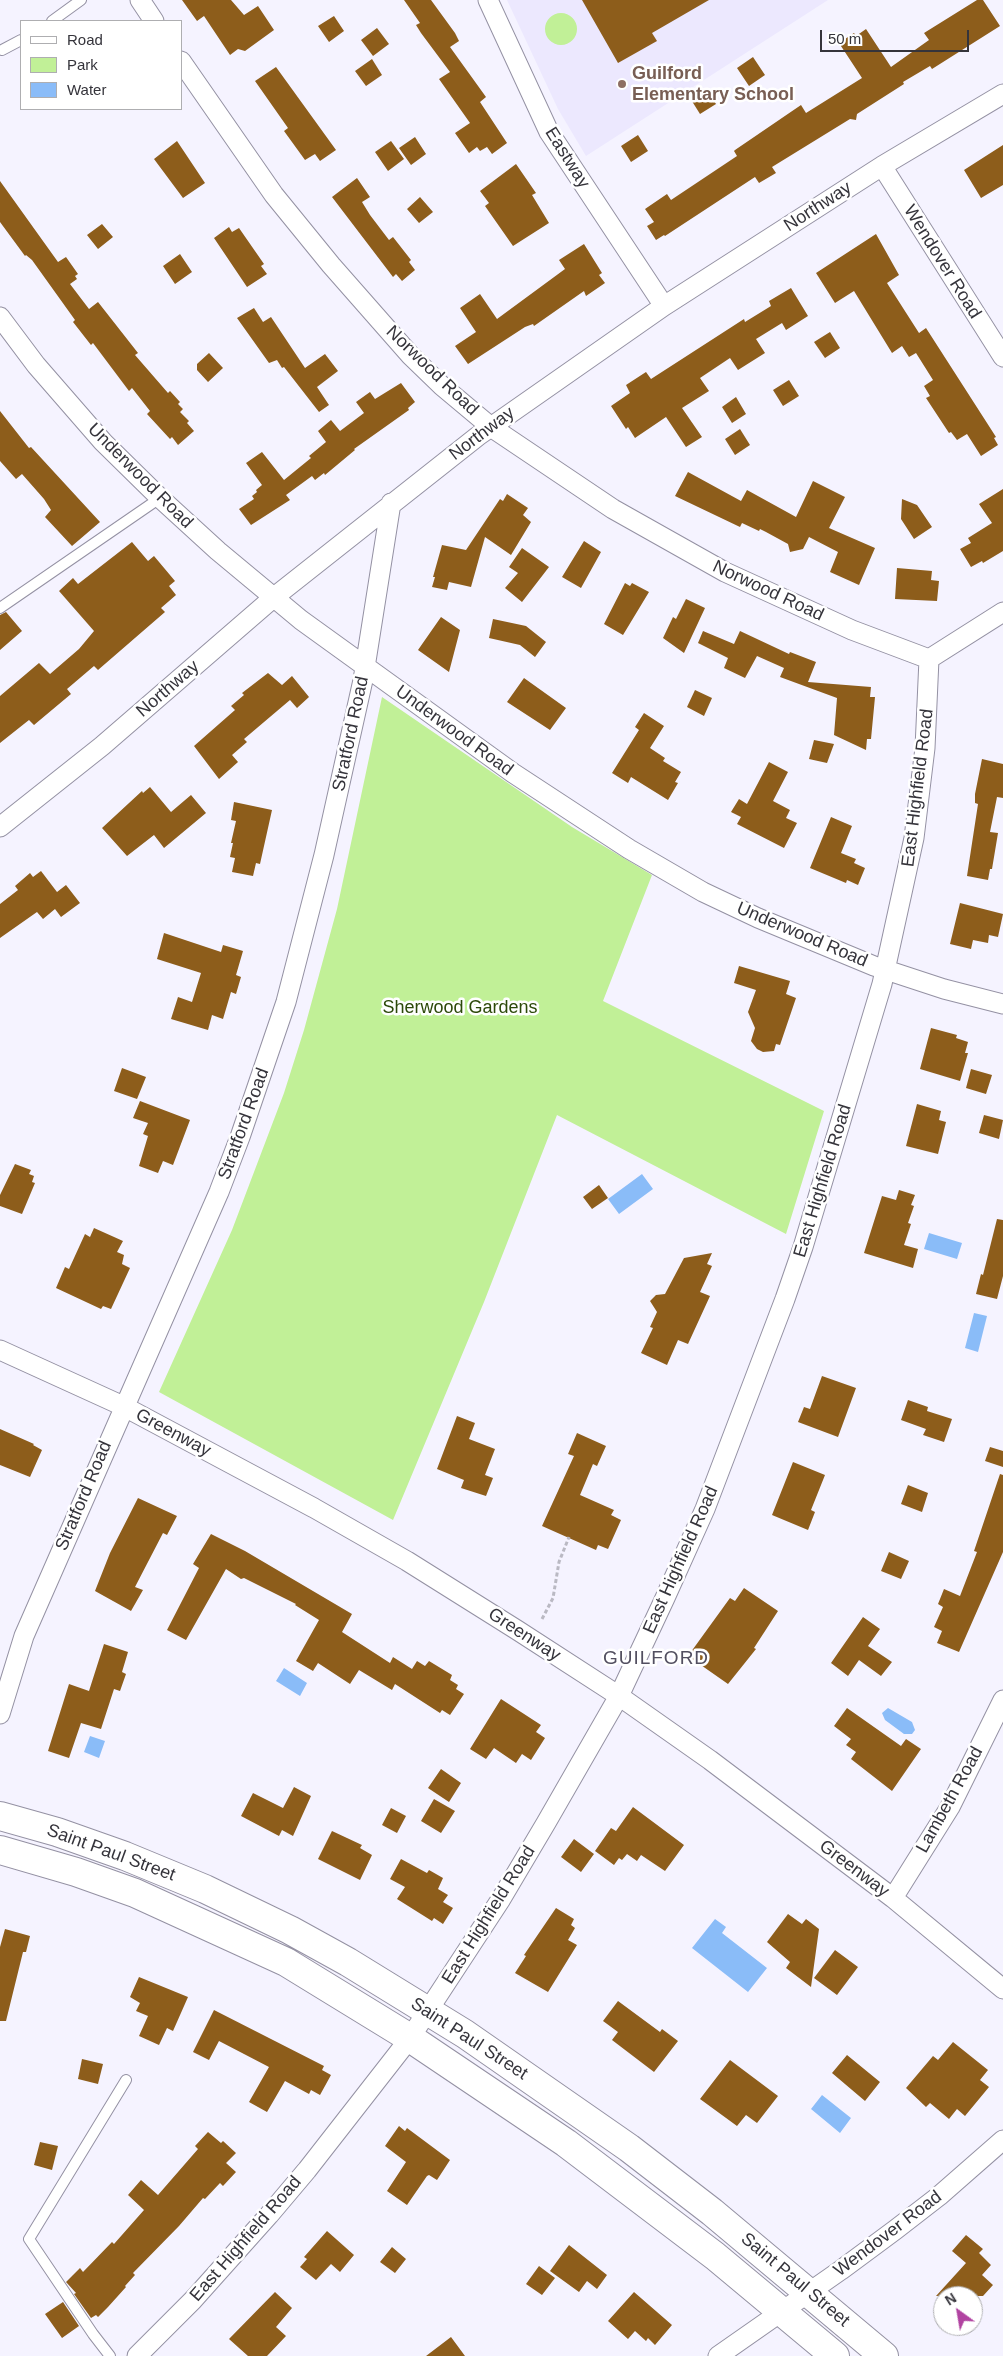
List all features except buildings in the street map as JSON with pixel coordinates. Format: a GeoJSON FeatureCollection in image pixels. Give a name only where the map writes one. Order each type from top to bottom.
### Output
{"type":"FeatureCollection","features":[{"type":"Feature","properties":{"kind":"main road","name":"Saint Paul Street"},"geometry":{"type":"LineString","coordinates":[[0,1816],[58,1832],[125,1856],[205,1889],[290,1930],[348,1962],[465,2034],[629,2148],[712,2212],[810,2292],[884,2356]]}},
{"type":"Feature","properties":{"kind":"main road","name":"Saint Paul Street"},"geometry":{"type":"LineString","coordinates":[[0,1850],[76,1872],[134,1893],[286,1962],[410,2038],[566,2143],[662,2215],[783,2311],[835,2356]]}},
{"type":"Feature","properties":{"kind":"street"},"geometry":{"type":"LineString","coordinates":[[140,0],[153,20]]}},
{"type":"Feature","properties":{"kind":"street","name":"Eastway"},"geometry":{"type":"LineString","coordinates":[[488,0],[549,132],[664,306]]}},
{"type":"Feature","properties":{"kind":"street","name":"Norwood Road"},"geometry":{"type":"LineString","coordinates":[[182,62],[274,195],[331,265],[411,356],[442,386],[491,427],[596,499],[716,568],[852,630],[929,659]]}},
{"type":"Feature","properties":{"kind":"street","name":"Northway"},"geometry":{"type":"LineString","coordinates":[[0,827],[102,746],[274,598],[491,427],[664,306],[882,166],[1003,94]]}},
{"type":"Feature","properties":{"kind":"street","name":"Wendover Road"},"geometry":{"type":"LineString","coordinates":[[882,166],[1003,357]]}},
{"type":"Feature","properties":{"kind":"street","name":"Underwood Road"},"geometry":{"type":"LineString","coordinates":[[0,317],[68,403],[103,442],[160,498],[274,598],[365,667],[513,773],[650,861],[703,892],[758,918],[885,970],[944,989],[1003,1004]]}},
{"type":"Feature","properties":{"kind":"street","name":"Stratford Road"},"geometry":{"type":"LineString","coordinates":[[0,1714],[24,1636],[123,1406],[185,1272],[219,1192],[283,1011],[320,873],[365,667],[391,504]]}},
{"type":"Feature","properties":{"kind":"street"},"geometry":{"type":"LineString","coordinates":[[929,659],[1003,612]]}},
{"type":"Feature","properties":{"kind":"street","name":"East Highfield Road"},"geometry":{"type":"LineString","coordinates":[[137,2356],[193,2300],[275,2208],[410,2038],[501,1899],[619,1696],[704,1509],[768,1344],[803,1247],[885,970],[914,838],[926,748],[929,659]]}},
{"type":"Feature","properties":{"kind":"street","name":"Greenway"},"geometry":{"type":"LineString","coordinates":[[0,1350],[123,1406],[314,1508],[407,1562],[619,1696],[710,1760],[892,1898],[1003,1989]]}},
{"type":"Feature","properties":{"kind":"street","name":"Lambeth Road"},"geometry":{"type":"LineString","coordinates":[[892,1898],[950,1806],[1003,1700]]}},
{"type":"Feature","properties":{"kind":"street","name":"Wendover Road"},"geometry":{"type":"LineString","coordinates":[[718,2356],[810,2292],[931,2201],[1003,2140]]}},
{"type":"Feature","properties":{"kind":"lane"},"geometry":{"type":"LineString","coordinates":[[53,20],[81,0]]}},
{"type":"Feature","properties":{"kind":"lane"},"geometry":{"type":"LineString","coordinates":[[2,50],[20,41]]}},
{"type":"Feature","properties":{"kind":"lane"},"geometry":{"type":"LineString","coordinates":[[0,608],[160,498]]}},
{"type":"Feature","properties":{"kind":"lane"},"geometry":{"type":"LineString","coordinates":[[110,2356],[29,2239],[126,2080]]}},
{"type":"Feature","properties":{"kind":"path"},"geometry":{"type":"LineString","coordinates":[[542,1619],[553,1598],[559,1562],[569,1537]]}},
{"type":"Feature","properties":{"kind":"shaded area","name":"Guilford Elementary School"},"geometry":{"type":"Polygon","coordinates":[[[507,0],[828,0],[586,156],[558,109],[507,0]]]}},
{"type":"Feature","properties":{"kind":"green space"},"geometry":{"type":"Polygon","coordinates":[[[561,13],[567,14],[572,18],[576,23],[576,35],[572,40],[567,44],[561,45],[555,44],[550,40],[546,35],[545,29],[546,23],[550,18],[555,14],[561,13]]]}},
{"type":"Feature","properties":{"kind":"green space","name":"Sherwood Gardens"},"geometry":{"type":"Polygon","coordinates":[[[382,697],[572,827],[652,875],[603,1001],[824,1111],[786,1234],[557,1115],[484,1302],[393,1520],[159,1392],[232,1230],[284,1093],[304,1030],[337,909],[382,697]]]}},
{"type":"Feature","properties":{"kind":"water"},"geometry":{"type":"Polygon","coordinates":[[[642,1174],[653,1189],[619,1214],[608,1199],[642,1174]]]}},
{"type":"Feature","properties":{"kind":"water"},"geometry":{"type":"Polygon","coordinates":[[[929,1233],[962,1243],[957,1259],[924,1249],[929,1233]]]}},
{"type":"Feature","properties":{"kind":"water"},"geometry":{"type":"Polygon","coordinates":[[[974,1313],[987,1316],[978,1352],[965,1348],[974,1313]]]}},
{"type":"Feature","properties":{"kind":"water"},"geometry":{"type":"Polygon","coordinates":[[[284,1668],[307,1683],[300,1696],[276,1681],[284,1668]]]}},
{"type":"Feature","properties":{"kind":"water"},"geometry":{"type":"Polygon","coordinates":[[[888,1708],[912,1722],[915,1730],[912,1734],[904,1734],[885,1720],[882,1713],[888,1708]]]}},
{"type":"Feature","properties":{"kind":"water"},"geometry":{"type":"Polygon","coordinates":[[[90,1736],[105,1741],[99,1758],[84,1752],[90,1736]]]}},
{"type":"Feature","properties":{"kind":"water"},"geometry":{"type":"Polygon","coordinates":[[[715,1919],[726,1927],[722,1933],[767,1968],[748,1992],[692,1948],[715,1919]]]}},
{"type":"Feature","properties":{"kind":"water"},"geometry":{"type":"Polygon","coordinates":[[[822,2095],[851,2118],[840,2133],[811,2109],[822,2095]]]}},
{"type":"Feature","properties":{"kind":"place","name":"Guilford Elementary School"},"geometry":{"type":"Point","coordinates":[622,84]}},
{"type":"Feature","properties":{"kind":"district","name":"GUILFORD"},"geometry":{"type":"Point","coordinates":[656,1659]}}]}
